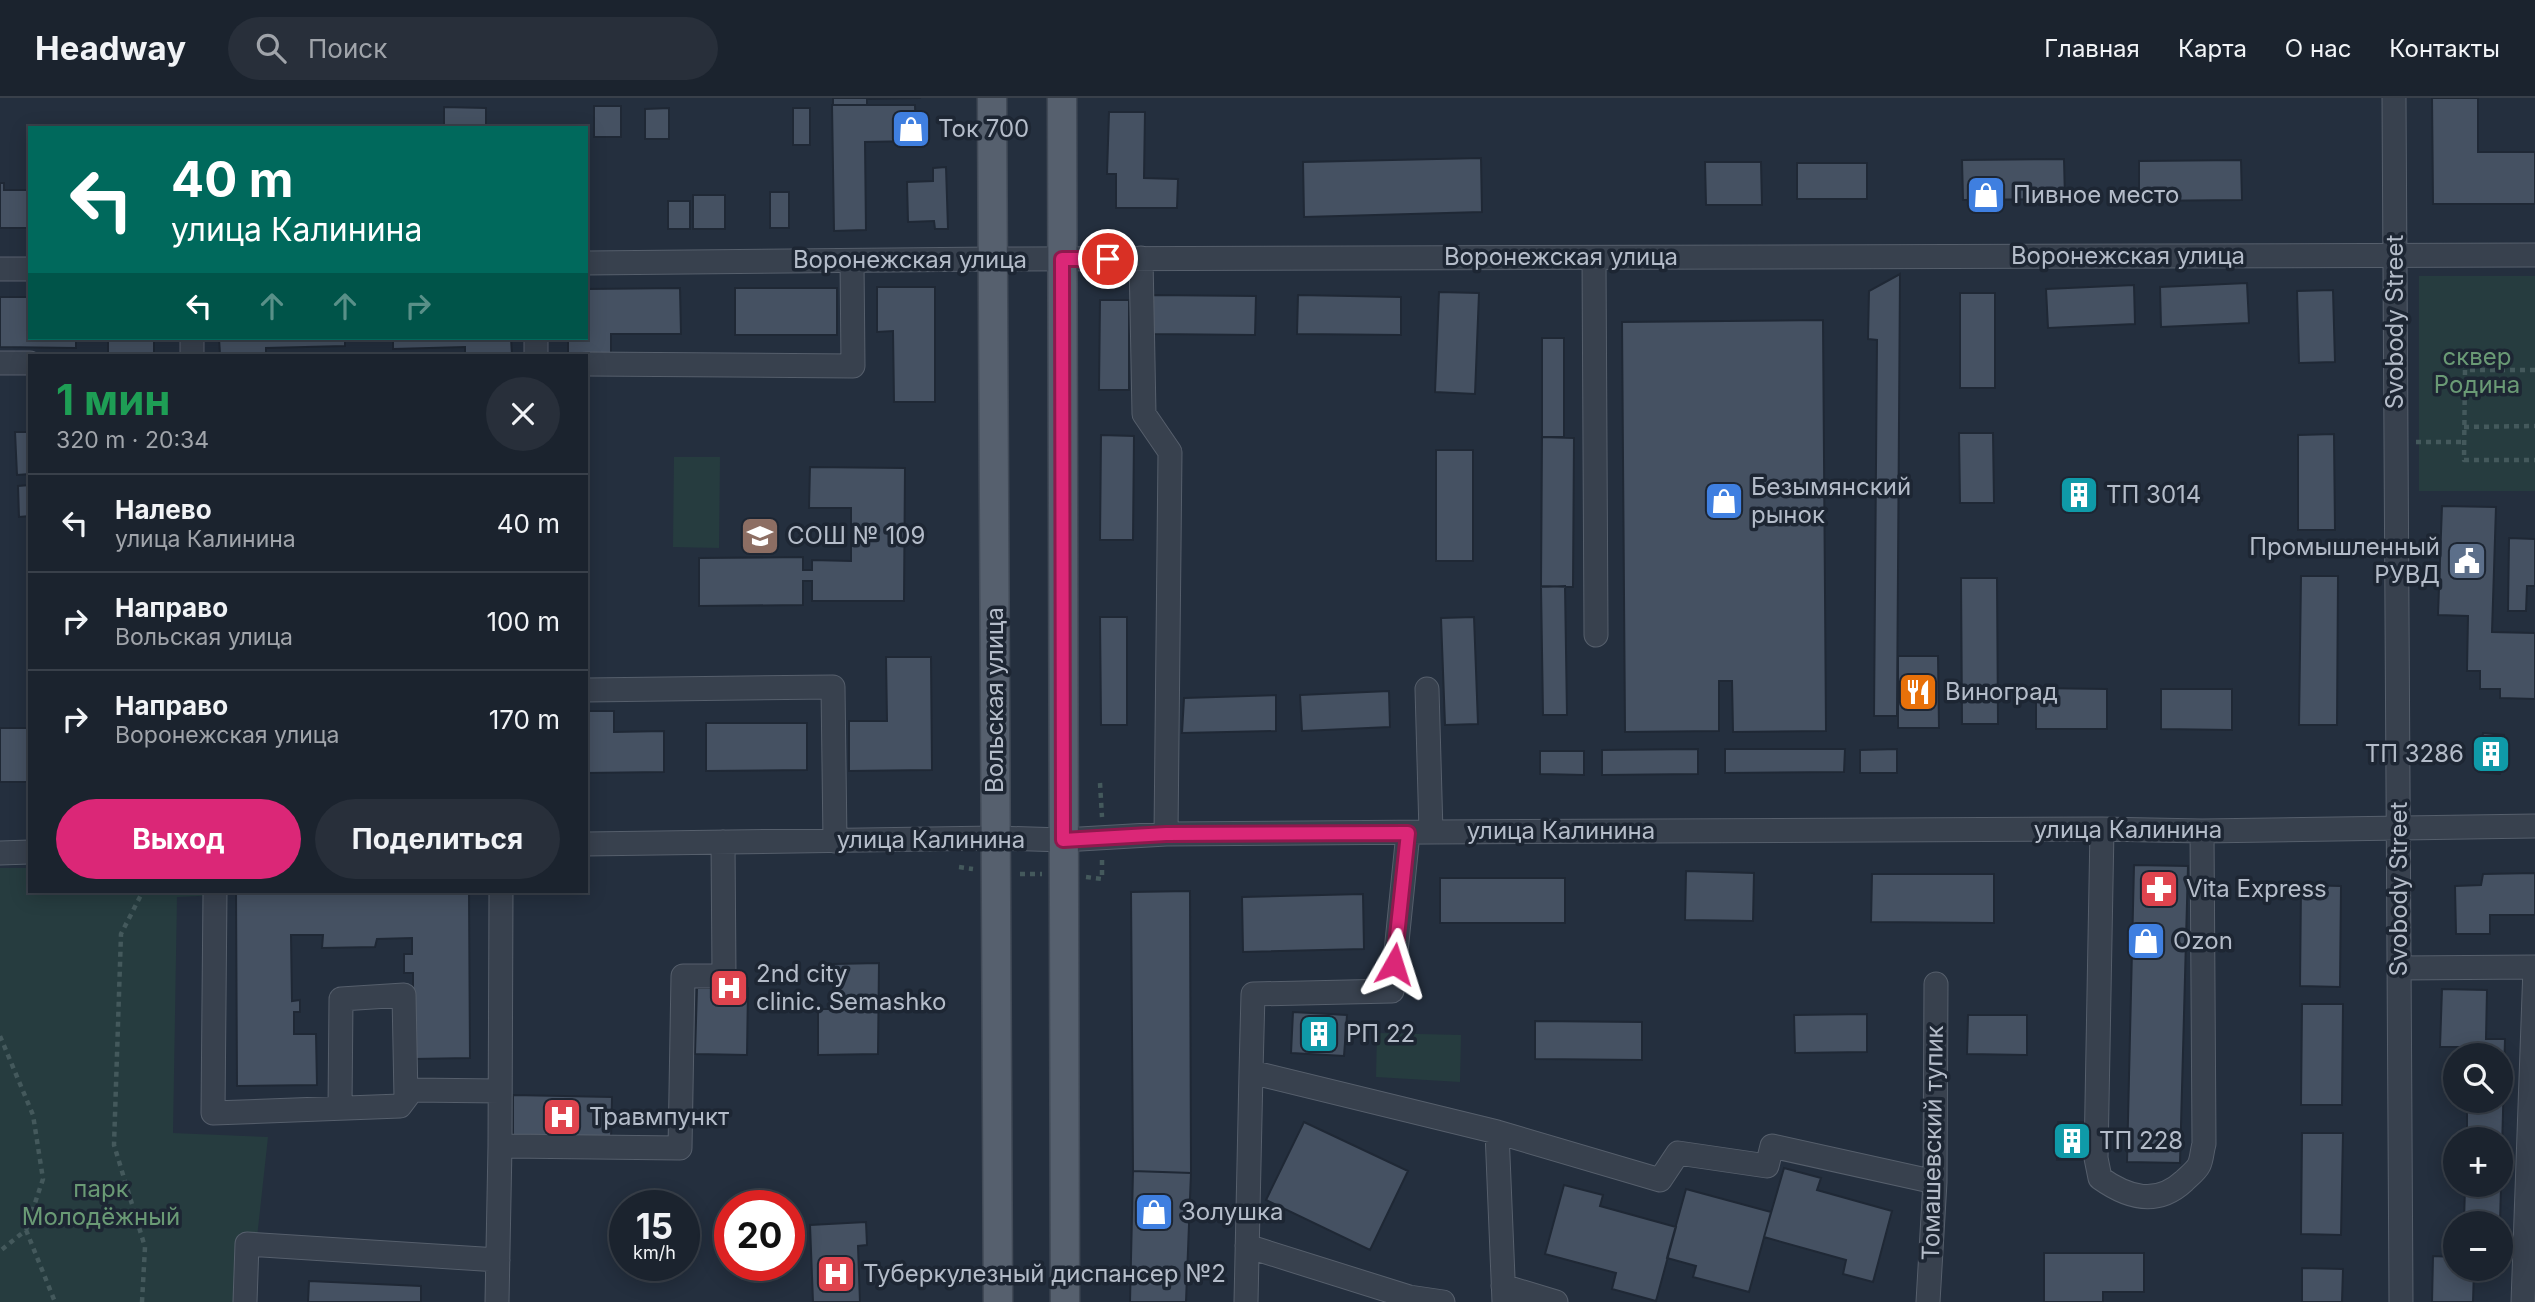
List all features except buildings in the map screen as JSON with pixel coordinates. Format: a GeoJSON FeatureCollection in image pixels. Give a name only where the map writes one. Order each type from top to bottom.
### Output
{"type":"FeatureCollection","features":[{"type":"Feature","properties":{"kind":"main road","name":"Вольская улица"},"geometry":{"type":"LineString","coordinates":[[992,98],[998,1302]]}},
{"type":"Feature","properties":{"kind":"main road"},"geometry":{"type":"LineString","coordinates":[[1062,98],[1065,1302]]}},
{"type":"Feature","properties":{"kind":"street","name":"Svobody Street"},"geometry":{"type":"LineString","coordinates":[[2394,98],[2401,1302]]}},
{"type":"Feature","properties":{"kind":"street","name":"Воронежская улица"},"geometry":{"type":"LineString","coordinates":[[588,263],[1141,258],[2535,255]]}},
{"type":"Feature","properties":{"kind":"street"},"geometry":{"type":"LineString","coordinates":[[1594,257],[1596,635]]}},
{"type":"Feature","properties":{"kind":"street"},"geometry":{"type":"LineString","coordinates":[[1141,258],[1144,414],[1170,452],[1166,834]]}},
{"type":"Feature","properties":{"kind":"street"},"geometry":{"type":"LineString","coordinates":[[588,364],[853,366],[852,261]]}},
{"type":"Feature","properties":{"kind":"street"},"geometry":{"type":"LineString","coordinates":[[0,270],[28,269]]}},
{"type":"Feature","properties":{"kind":"street"},"geometry":{"type":"LineString","coordinates":[[0,363],[28,363]]}},
{"type":"Feature","properties":{"kind":"street"},"geometry":{"type":"LineString","coordinates":[[588,690],[833,687],[835,841]]}},
{"type":"Feature","properties":{"kind":"street"},"geometry":{"type":"LineString","coordinates":[[1246,1302],[1253,994],[1392,990],[1419,832],[1427,689]]}},
{"type":"Feature","properties":{"kind":"street","name":"улица Калинина"},"geometry":{"type":"LineString","coordinates":[[588,844],[995,838],[1063,840],[1166,834],[2102,829],[2202,831],[2535,826]]}},
{"type":"Feature","properties":{"kind":"street"},"geometry":{"type":"LineString","coordinates":[[2102,829],[2096,1158],[2100,1178],[2116,1189],[2139,1196],[2158,1197],[2171,1192],[2199,1167],[2204,1144],[2202,831]]}},
{"type":"Feature","properties":{"kind":"street"},"geometry":{"type":"LineString","coordinates":[[500,1146],[680,1148],[683,976],[724,976],[723,842]]}},
{"type":"Feature","properties":{"kind":"street"},"geometry":{"type":"LineString","coordinates":[[0,853],[28,852]]}},
{"type":"Feature","properties":{"kind":"street"},"geometry":{"type":"LineString","coordinates":[[215,893],[213,1113],[400,1106],[412,1090],[500,1091]]}},
{"type":"Feature","properties":{"kind":"street"},"geometry":{"type":"LineString","coordinates":[[497,1302],[501,893]]}},
{"type":"Feature","properties":{"kind":"street"},"geometry":{"type":"LineString","coordinates":[[2523,1302],[2530,1243],[2535,958]]}},
{"type":"Feature","properties":{"kind":"street"},"geometry":{"type":"LineString","coordinates":[[2399,968],[2535,967]]}},
{"type":"Feature","properties":{"kind":"street","name":"Томашевский тупик"},"geometry":{"type":"LineString","coordinates":[[1928,1302],[1936,1182],[1936,984]]}},
{"type":"Feature","properties":{"kind":"street"},"geometry":{"type":"LineString","coordinates":[[340,1108],[341,999],[404,995],[406,1098]]}},
{"type":"Feature","properties":{"kind":"street"},"geometry":{"type":"LineString","coordinates":[[1251,1072],[1497,1132],[1660,1180],[1678,1153],[1767,1166],[1772,1146],[1936,1182]]}},
{"type":"Feature","properties":{"kind":"street"},"geometry":{"type":"LineString","coordinates":[[1497,1132],[1504,1294],[1556,1302]]}},
{"type":"Feature","properties":{"kind":"street"},"geometry":{"type":"LineString","coordinates":[[245,1302],[247,1244],[498,1260]]}},
{"type":"Feature","properties":{"kind":"street"},"geometry":{"type":"LineString","coordinates":[[1247,1246],[1409,1297],[1443,1302]]}},
{"type":"Feature","properties":{"kind":"path"},"geometry":{"type":"LineString","coordinates":[[2535,370],[2465,370],[2464,427],[2464,460],[2535,460]]}},
{"type":"Feature","properties":{"kind":"path"},"geometry":{"type":"LineString","coordinates":[[2464,427],[2535,426]]}},
{"type":"Feature","properties":{"kind":"path"},"geometry":{"type":"LineString","coordinates":[[2408,442],[2464,442]]}},
{"type":"Feature","properties":{"kind":"path"},"geometry":{"type":"LineString","coordinates":[[141,893],[121,934],[114,1145],[145,1247],[142,1302]]}},
{"type":"Feature","properties":{"kind":"path"},"geometry":{"type":"LineString","coordinates":[[0,1036],[33,1115],[43,1178],[26,1230],[0,1251]]}},
{"type":"Feature","properties":{"kind":"path"},"geometry":{"type":"LineString","coordinates":[[26,1230],[55,1302]]}},
{"type":"Feature","properties":{"kind":"green space","name":"сквер Родина"},"geometry":{"type":"Polygon","coordinates":[[[2419,276],[2535,276],[2535,491],[2419,491],[2419,276]]]}},
{"type":"Feature","properties":{"kind":"green space"},"geometry":{"type":"Polygon","coordinates":[[[674,457],[720,457],[719,548],[673,547],[674,457]]]}},
{"type":"Feature","properties":{"kind":"green space","name":"парк Молодёжный"},"geometry":{"type":"Polygon","coordinates":[[[0,868],[28,868],[28,893],[220,893],[177,897],[173,1133],[268,1137],[250,1302],[0,1302],[0,868]]]}},
{"type":"Feature","properties":{"kind":"green space"},"geometry":{"type":"Polygon","coordinates":[[[1377,1033],[1461,1035],[1460,1082],[1376,1077],[1377,1033]]]}},
{"type":"Feature","properties":{"kind":"place","name":"Ток 700"},"geometry":{"type":"Point","coordinates":[911,129]}},
{"type":"Feature","properties":{"kind":"place","name":"Пивное место"},"geometry":{"type":"Point","coordinates":[1986,195]}},
{"type":"Feature","properties":{"kind":"place","name":"ТП 3014"},"geometry":{"type":"Point","coordinates":[2079,495]}},
{"type":"Feature","properties":{"kind":"place","name":"Безымянский рынок"},"geometry":{"type":"Point","coordinates":[1724,501]}},
{"type":"Feature","properties":{"kind":"place","name":"СОШ № 109"},"geometry":{"type":"Point","coordinates":[760,536]}},
{"type":"Feature","properties":{"kind":"place","name":"Промышленный РУВД"},"geometry":{"type":"Point","coordinates":[2467,561]}},
{"type":"Feature","properties":{"kind":"place","name":"Виноград"},"geometry":{"type":"Point","coordinates":[1918,692]}},
{"type":"Feature","properties":{"kind":"place","name":"ТП 3286"},"geometry":{"type":"Point","coordinates":[2491,754]}},
{"type":"Feature","properties":{"kind":"place","name":"Vita Express"},"geometry":{"type":"Point","coordinates":[2159,889]}},
{"type":"Feature","properties":{"kind":"place","name":"Ozon"},"geometry":{"type":"Point","coordinates":[2146,941]}},
{"type":"Feature","properties":{"kind":"place","name":"2nd city clinic. Semashko"},"geometry":{"type":"Point","coordinates":[729,988]}},
{"type":"Feature","properties":{"kind":"place","name":"РП 22"},"geometry":{"type":"Point","coordinates":[1319,1034]}},
{"type":"Feature","properties":{"kind":"place","name":"Травмпункт"},"geometry":{"type":"Point","coordinates":[562,1117]}},
{"type":"Feature","properties":{"kind":"place","name":"ТП 228"},"geometry":{"type":"Point","coordinates":[2072,1141]}},
{"type":"Feature","properties":{"kind":"place","name":"Золушка"},"geometry":{"type":"Point","coordinates":[1154,1212]}},
{"type":"Feature","properties":{"kind":"place","name":"Туберкулезный диспансер №2"},"geometry":{"type":"Point","coordinates":[836,1274]}},
{"type":"Feature","properties":{"kind":"route"},"geometry":{"type":"LineString","coordinates":[[1108,259],[1062,259],[1063,840],[1166,834],[1408,833],[1394,964]]}}]}
